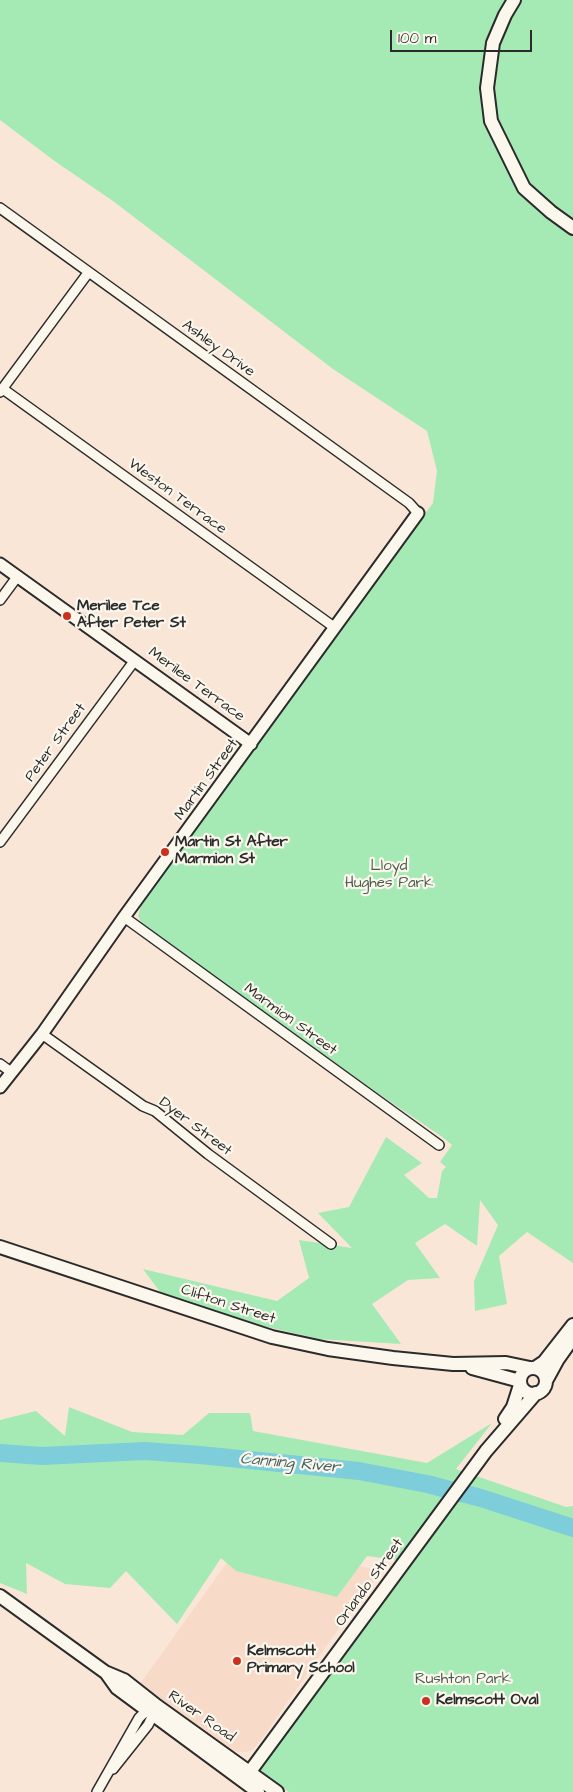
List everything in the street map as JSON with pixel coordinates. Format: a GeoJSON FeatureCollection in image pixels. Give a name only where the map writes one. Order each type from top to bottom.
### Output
{"type":"FeatureCollection","features":[{"type":"Feature","properties":{"kind":"main road"},"geometry":{"type":"LineString","coordinates":[[514,0],[504,15],[493,43],[487,88],[492,121],[524,188],[551,212],[573,228]]}},
{"type":"Feature","properties":{"kind":"main road","name":"Clifton Street"},"geometry":{"type":"LineString","coordinates":[[0,1247],[272,1337],[328,1349],[393,1358],[453,1364],[506,1363],[533,1368]]}},
{"type":"Feature","properties":{"kind":"main road"},"geometry":{"type":"LineString","coordinates":[[573,1325],[544,1362],[523,1372],[520,1383],[526,1392],[536,1394],[542,1390],[558,1359],[573,1338]]}},
{"type":"Feature","properties":{"kind":"main road","name":"Clifton Street"},"geometry":{"type":"LineString","coordinates":[[453,1364],[520,1383]]}},
{"type":"Feature","properties":{"kind":"main road"},"geometry":{"type":"LineString","coordinates":[[533,1368],[543,1372],[546,1381]]}},
{"type":"Feature","properties":{"kind":"main road","name":"Orlando Street"},"geometry":{"type":"LineString","coordinates":[[247,1776],[482,1456],[514,1407],[520,1383]]}},
{"type":"Feature","properties":{"kind":"main road","name":"Orlando Street"},"geometry":{"type":"LineString","coordinates":[[482,1456],[536,1394]]}},
{"type":"Feature","properties":{"kind":"main road","name":"River Road"},"geometry":{"type":"LineString","coordinates":[[0,1596],[105,1672],[124,1680],[152,1710],[247,1776],[277,1792]]}},
{"type":"Feature","properties":{"kind":"main road","name":"River Road"},"geometry":{"type":"LineString","coordinates":[[247,1776],[258,1792]]}},
{"type":"Feature","properties":{"kind":"street","name":"Ashley Drive"},"geometry":{"type":"LineString","coordinates":[[0,208],[409,503],[418,513]]}},
{"type":"Feature","properties":{"kind":"street"},"geometry":{"type":"LineString","coordinates":[[1,391],[88,273]]}},
{"type":"Feature","properties":{"kind":"street","name":"Weston Terrace"},"geometry":{"type":"LineString","coordinates":[[1,391],[334,627]]}},
{"type":"Feature","properties":{"kind":"street","name":"Martin Street"},"geometry":{"type":"LineString","coordinates":[[0,1087],[42,1034],[124,917],[418,513]]}},
{"type":"Feature","properties":{"kind":"street","name":"Merilee Terrace"},"geometry":{"type":"LineString","coordinates":[[0,564],[251,744]]}},
{"type":"Feature","properties":{"kind":"street"},"geometry":{"type":"LineString","coordinates":[[0,600],[17,577]]}},
{"type":"Feature","properties":{"kind":"street","name":"Peter Street"},"geometry":{"type":"LineString","coordinates":[[0,842],[135,660]]}},
{"type":"Feature","properties":{"kind":"street","name":"Marmion Street"},"geometry":{"type":"LineString","coordinates":[[124,917],[439,1145]]}},
{"type":"Feature","properties":{"kind":"street","name":"Dyer Street"},"geometry":{"type":"LineString","coordinates":[[42,1034],[143,1106],[155,1111],[208,1154],[331,1244]]}},
{"type":"Feature","properties":{"kind":"street"},"geometry":{"type":"LineString","coordinates":[[0,1064],[10,1072]]}},
{"type":"Feature","properties":{"kind":"street"},"geometry":{"type":"LineString","coordinates":[[97,1792],[106,1776],[123,1758],[152,1710]]}},
{"type":"Feature","properties":{"kind":"shaded area","name":"Kelmscott Primary School"},"geometry":{"type":"Polygon","coordinates":[[[228,1561],[344,1563],[373,1569],[380,1574],[355,1605],[261,1740],[252,1750],[246,1752],[237,1752],[230,1749],[140,1684],[228,1561]]]}},
{"type":"Feature","properties":{"kind":"green space","name":"Lloyd Hughes Park"},"geometry":{"type":"Polygon","coordinates":[[[0,0],[573,0],[573,1263],[527,1232],[499,1256],[507,1304],[475,1311],[474,1281],[498,1225],[480,1200],[477,1246],[445,1224],[415,1243],[440,1278],[408,1280],[372,1304],[401,1344],[319,1339],[169,1304],[143,1269],[277,1301],[309,1278],[299,1240],[352,1248],[318,1213],[349,1207],[386,1137],[422,1163],[404,1175],[429,1198],[437,1198],[442,1171],[446,1167],[440,1162],[452,1145],[142,924],[138,916],[141,905],[291,697],[313,661],[433,503],[437,471],[427,431],[333,369],[113,201],[56,162],[0,120],[0,0]]]}},
{"type":"Feature","properties":{"kind":"green space","name":"Rushton Park"},"geometry":{"type":"Polygon","coordinates":[[[69,1407],[132,1432],[183,1435],[209,1413],[250,1413],[253,1431],[427,1463],[492,1423],[456,1469],[566,1507],[573,1506],[573,1792],[289,1792],[258,1772],[413,1562],[367,1556],[337,1597],[236,1571],[221,1558],[177,1624],[126,1571],[110,1588],[65,1584],[26,1563],[27,1594],[0,1583],[0,1420],[36,1411],[65,1436],[69,1407]]]}},
{"type":"Feature","properties":{"kind":"waterway","name":"Canning River"},"geometry":{"type":"LineString","coordinates":[[0,1453],[42,1456],[145,1451],[359,1471],[427,1484],[481,1498],[573,1528]]}},
{"type":"Feature","properties":{"kind":"place","name":"Merilee Tce After Peter St"},"geometry":{"type":"Point","coordinates":[67,616]}},
{"type":"Feature","properties":{"kind":"place","name":"Martin St After Marmion St"},"geometry":{"type":"Point","coordinates":[165,852]}},
{"type":"Feature","properties":{"kind":"place","name":"Kelmscott Primary School"},"geometry":{"type":"Point","coordinates":[237,1661]}},
{"type":"Feature","properties":{"kind":"place","name":"Kelmscott Oval"},"geometry":{"type":"Point","coordinates":[426,1701]}}]}
